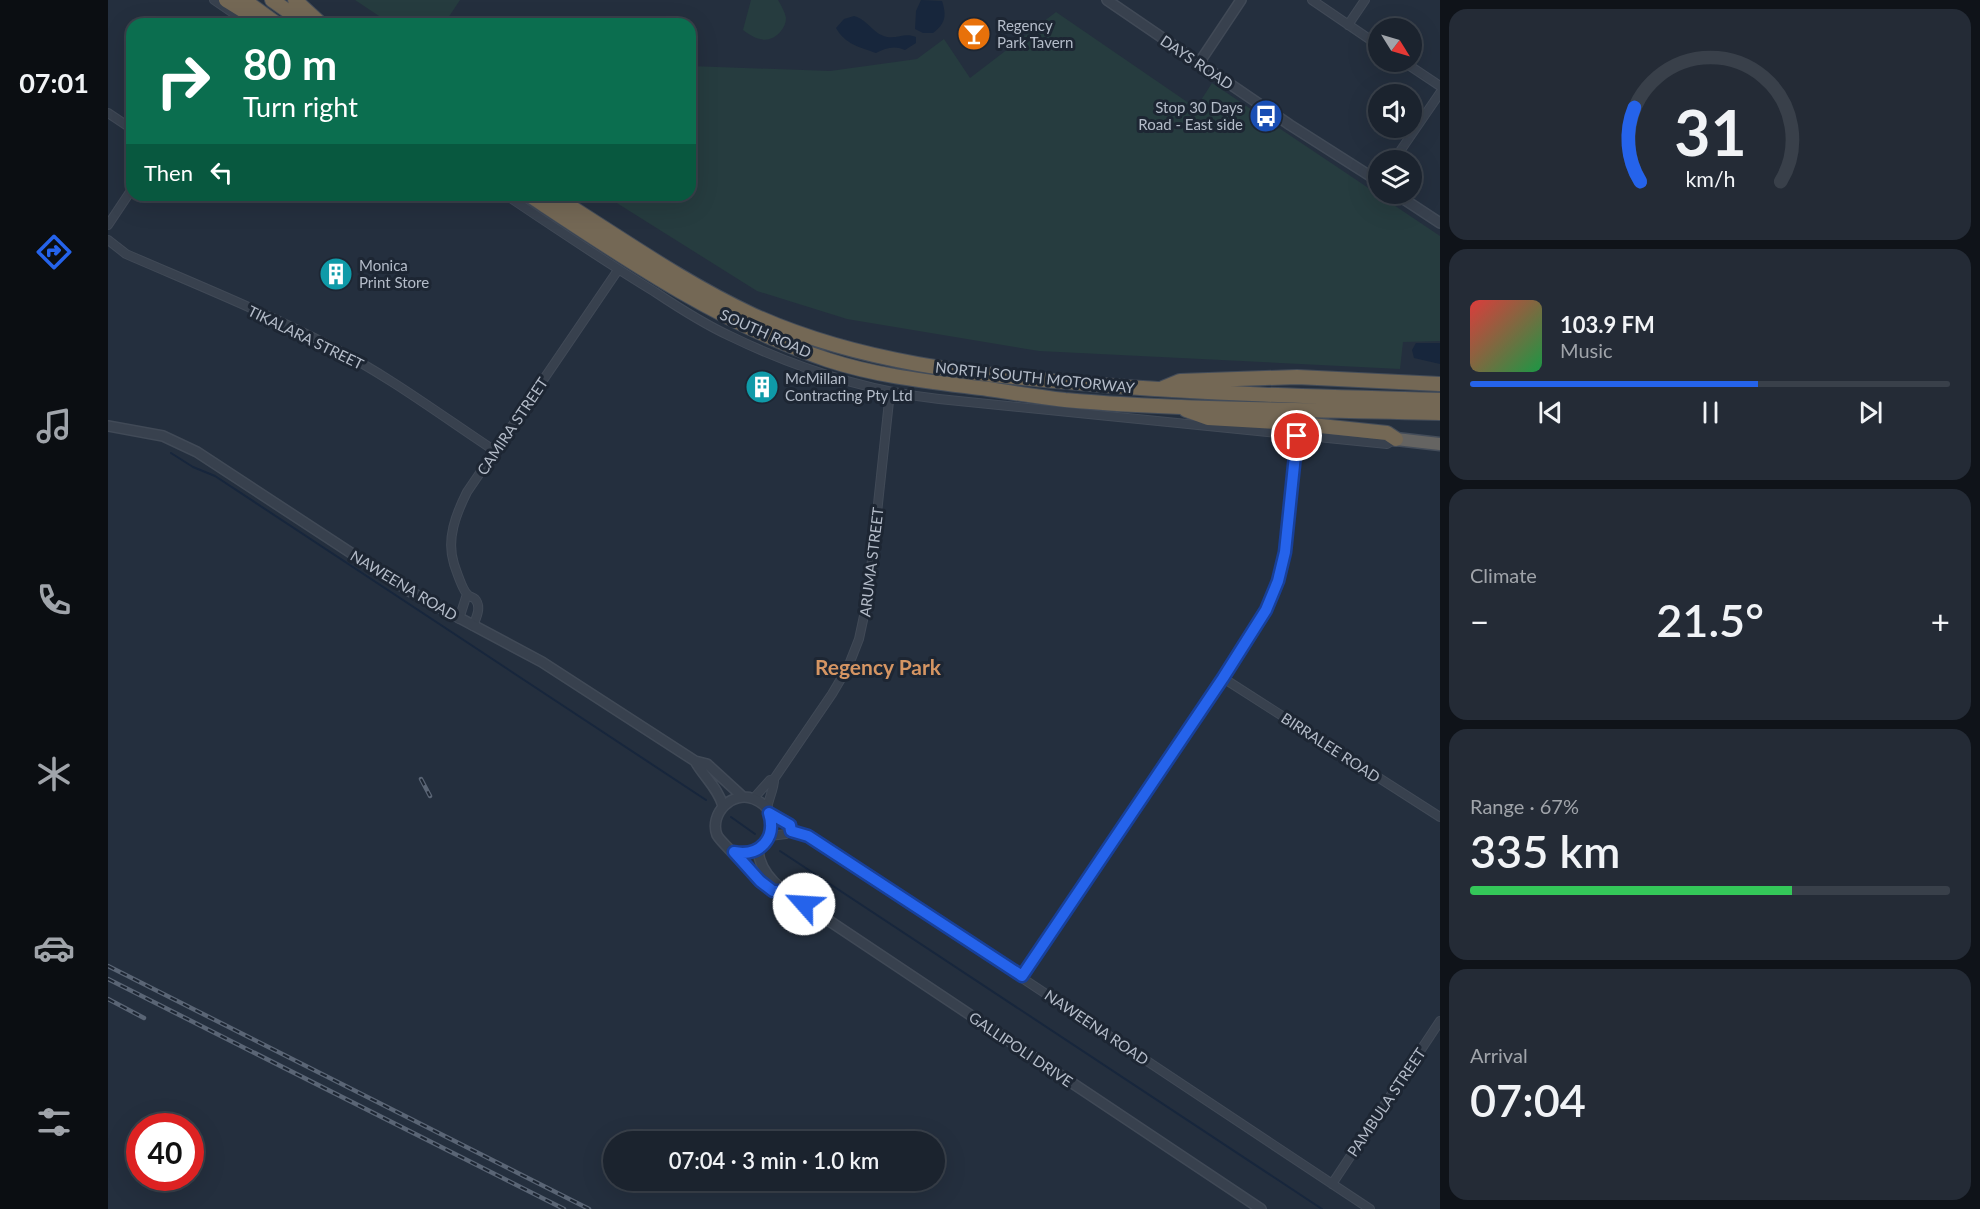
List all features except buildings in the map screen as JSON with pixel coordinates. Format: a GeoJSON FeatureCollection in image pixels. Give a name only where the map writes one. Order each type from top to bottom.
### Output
{"type":"FeatureCollection","features":[{"type":"Feature","properties":{"kind":"highway"},"geometry":{"type":"LineString","coordinates":[[225,0],[255,18]]}},
{"type":"Feature","properties":{"kind":"highway"},"geometry":{"type":"LineString","coordinates":[[244,0],[269,18]]}},
{"type":"Feature","properties":{"kind":"highway"},"geometry":{"type":"LineString","coordinates":[[272,0],[298,18]]}},
{"type":"Feature","properties":{"kind":"highway"},"geometry":{"type":"LineString","coordinates":[[295,0],[314,18]]}},
{"type":"Feature","properties":{"kind":"highway","name":"NORTH SOUTH MOTORWAY"},"geometry":{"type":"LineString","coordinates":[[538,201],[625,258],[700,303],[764,336],[829,361],[932,383],[1064,399],[1175,406],[1440,413]]}},
{"type":"Feature","properties":{"kind":"highway","name":"NORTH SOUTH MOTORWAY"},"geometry":{"type":"LineString","coordinates":[[561,201],[631,246],[705,290],[753,315],[812,337],[884,359],[941,369],[1056,382],[1158,390],[1440,400]]}},
{"type":"Feature","properties":{"kind":"highway"},"geometry":{"type":"LineString","coordinates":[[1158,390],[1180,381],[1297,377],[1440,384]]}},
{"type":"Feature","properties":{"kind":"highway"},"geometry":{"type":"LineString","coordinates":[[1175,406],[1208,418],[1292,423],[1387,433],[1396,439]]}},
{"type":"Feature","properties":{"kind":"highway","name":"SOUTH ROAD"},"geometry":{"type":"LineString","coordinates":[[1396,439],[1440,444]]}},
{"type":"Feature","properties":{"kind":"street"},"geometry":{"type":"LineString","coordinates":[[214,0],[237,18]]}},
{"type":"Feature","properties":{"kind":"street","name":"DAYS ROAD"},"geometry":{"type":"LineString","coordinates":[[1107,0],[1368,175]]}},
{"type":"Feature","properties":{"kind":"street"},"geometry":{"type":"LineString","coordinates":[[1199,63],[1241,0]]}},
{"type":"Feature","properties":{"kind":"street"},"geometry":{"type":"LineString","coordinates":[[1312,0],[1368,38]]}},
{"type":"Feature","properties":{"kind":"street"},"geometry":{"type":"LineString","coordinates":[[1348,25],[1365,0]]}},
{"type":"Feature","properties":{"kind":"street"},"geometry":{"type":"LineString","coordinates":[[1419,72],[1440,86]]}},
{"type":"Feature","properties":{"kind":"street"},"geometry":{"type":"LineString","coordinates":[[1401,150],[1440,93]]}},
{"type":"Feature","properties":{"kind":"street"},"geometry":{"type":"LineString","coordinates":[[108,113],[126,125]]}},
{"type":"Feature","properties":{"kind":"street"},"geometry":{"type":"LineString","coordinates":[[108,225],[126,198]]}},
{"type":"Feature","properties":{"kind":"street","name":"SOUTH ROAD"},"geometry":{"type":"LineString","coordinates":[[515,201],[687,313],[751,346],[823,375],[890,392],[1072,414],[1387,444],[1396,439]]}},
{"type":"Feature","properties":{"kind":"street"},"geometry":{"type":"LineString","coordinates":[[1411,204],[1440,224]]}},
{"type":"Feature","properties":{"kind":"street","name":"TIKALARA STREET"},"geometry":{"type":"LineString","coordinates":[[108,240],[126,254],[336,349],[376,372],[495,451]]}},
{"type":"Feature","properties":{"kind":"street","name":"CAMIRA STREET"},"geometry":{"type":"LineString","coordinates":[[473,626],[478,604],[467,594],[454,563],[452,532],[458,512],[467,492],[618,270]]}},
{"type":"Feature","properties":{"kind":"street","name":"ARUMA STREET"},"geometry":{"type":"LineString","coordinates":[[748,798],[774,779],[849,667],[859,639],[868,597],[890,392]]}},
{"type":"Feature","properties":{"kind":"street","name":"NAWEENA ROAD"},"geometry":{"type":"LineString","coordinates":[[108,426],[163,436],[197,452],[409,591],[562,674],[695,761],[707,765],[748,798]]}},
{"type":"Feature","properties":{"kind":"street"},"geometry":{"type":"LineString","coordinates":[[1022,976],[1223,678],[1266,610],[1278,581],[1285,552],[1297,436]]}},
{"type":"Feature","properties":{"kind":"street"},"geometry":{"type":"LineString","coordinates":[[459,619],[467,594]]}},
{"type":"Feature","properties":{"kind":"street","name":"BIRRALEE ROAD"},"geometry":{"type":"LineString","coordinates":[[1223,678],[1440,817]]}},
{"type":"Feature","properties":{"kind":"street","name":"NAWEENA ROAD"},"geometry":{"type":"LineString","coordinates":[[695,761],[701,773],[717,791],[723,806]]}},
{"type":"Feature","properties":{"kind":"street","name":"ARUMA STREET"},"geometry":{"type":"LineString","coordinates":[[768,811],[774,779]]}},
{"type":"Feature","properties":{"kind":"street"},"geometry":{"type":"LineString","coordinates":[[748,798],[768,811],[772,828],[770,836],[758,850],[742,854],[734,852],[720,842],[717,835],[716,818],[723,806],[734,799],[748,798]]}},
{"type":"Feature","properties":{"kind":"street","name":"NAWEENA ROAD"},"geometry":{"type":"LineString","coordinates":[[768,811],[790,825],[791,831],[808,836],[1370,1209]]}},
{"type":"Feature","properties":{"kind":"street"},"geometry":{"type":"LineString","coordinates":[[770,836],[791,831]]}},
{"type":"Feature","properties":{"kind":"street","name":"GALLIPOLI DRIVE"},"geometry":{"type":"LineString","coordinates":[[758,850],[764,869],[782,891],[1261,1209]]}},
{"type":"Feature","properties":{"kind":"street","name":"GALLIPOLI DRIVE"},"geometry":{"type":"LineString","coordinates":[[734,852],[760,881],[773,891],[782,891]]}},
{"type":"Feature","properties":{"kind":"street","name":"PAMBULA STREET"},"geometry":{"type":"LineString","coordinates":[[1332,1184],[1440,1021]]}},
{"type":"Feature","properties":{"kind":"green space"},"geometry":{"type":"Polygon","coordinates":[[[355,0],[460,0],[448,18],[382,18],[355,0]]]}},
{"type":"Feature","properties":{"kind":"green space"},"geometry":{"type":"Polygon","coordinates":[[[751,0],[778,0],[784,11],[786,22],[781,31],[772,38],[762,40],[743,30],[751,0]]]}},
{"type":"Feature","properties":{"kind":"green space"},"geometry":{"type":"Polygon","coordinates":[[[1056,12],[1196,108],[1212,83],[1368,188],[1368,204],[1392,204],[1440,236],[1440,341],[1403,342],[1400,369],[1039,351],[847,319],[757,291],[614,201],[696,201],[696,66],[830,71],[917,59],[944,39],[970,78],[1056,12]]]}},
{"type":"Feature","properties":{"kind":"water"},"geometry":{"type":"Polygon","coordinates":[[[921,0],[942,1],[944,19],[933,33],[923,33],[915,29],[916,11],[921,0]]]}},
{"type":"Feature","properties":{"kind":"water"},"geometry":{"type":"Polygon","coordinates":[[[854,16],[882,35],[887,37],[912,36],[916,37],[916,43],[905,50],[890,48],[876,53],[858,47],[844,38],[836,28],[844,19],[854,16]]]}},
{"type":"Feature","properties":{"kind":"water"},"geometry":{"type":"Polygon","coordinates":[[[1416,343],[1440,343],[1440,364],[1414,358],[1412,350],[1416,343]]]}},
{"type":"Feature","properties":{"kind":"waterway"},"geometry":{"type":"LineString","coordinates":[[171,453],[193,467],[215,476],[706,800]]}},
{"type":"Feature","properties":{"kind":"waterway"},"geometry":{"type":"LineString","coordinates":[[731,817],[755,834]]}},
{"type":"Feature","properties":{"kind":"waterway"},"geometry":{"type":"LineString","coordinates":[[780,851],[1322,1209]]}},
{"type":"Feature","properties":{"kind":"railway"},"geometry":{"type":"LineString","coordinates":[[421,779],[430,796]]}},
{"type":"Feature","properties":{"kind":"railway"},"geometry":{"type":"LineString","coordinates":[[108,966],[589,1209]]}},
{"type":"Feature","properties":{"kind":"railway"},"geometry":{"type":"LineString","coordinates":[[108,979],[564,1209]]}},
{"type":"Feature","properties":{"kind":"railway"},"geometry":{"type":"LineString","coordinates":[[108,999],[144,1018]]}},
{"type":"Feature","properties":{"kind":"place","name":"Regency Park Tavern"},"geometry":{"type":"Point","coordinates":[974,34]}},
{"type":"Feature","properties":{"kind":"place","name":"Stop 30 Days Road - East side"},"geometry":{"type":"Point","coordinates":[1266,116]}},
{"type":"Feature","properties":{"kind":"place","name":"Monica Print Store"},"geometry":{"type":"Point","coordinates":[336,274]}},
{"type":"Feature","properties":{"kind":"place","name":"McMillan Contracting Pty Ltd"},"geometry":{"type":"Point","coordinates":[762,387]}},
{"type":"Feature","properties":{"kind":"district","name":"Regency Park"},"geometry":{"type":"Point","coordinates":[878,666]}},
{"type":"Feature","properties":{"kind":"route"},"geometry":{"type":"LineString","coordinates":[[804,904],[782,891],[773,891],[760,881],[734,852],[750,853],[758,850],[767,842],[772,828],[769,813],[790,825],[791,831],[808,836],[1022,976],[1223,678],[1266,610],[1278,581],[1285,552],[1297,436]]}}]}
